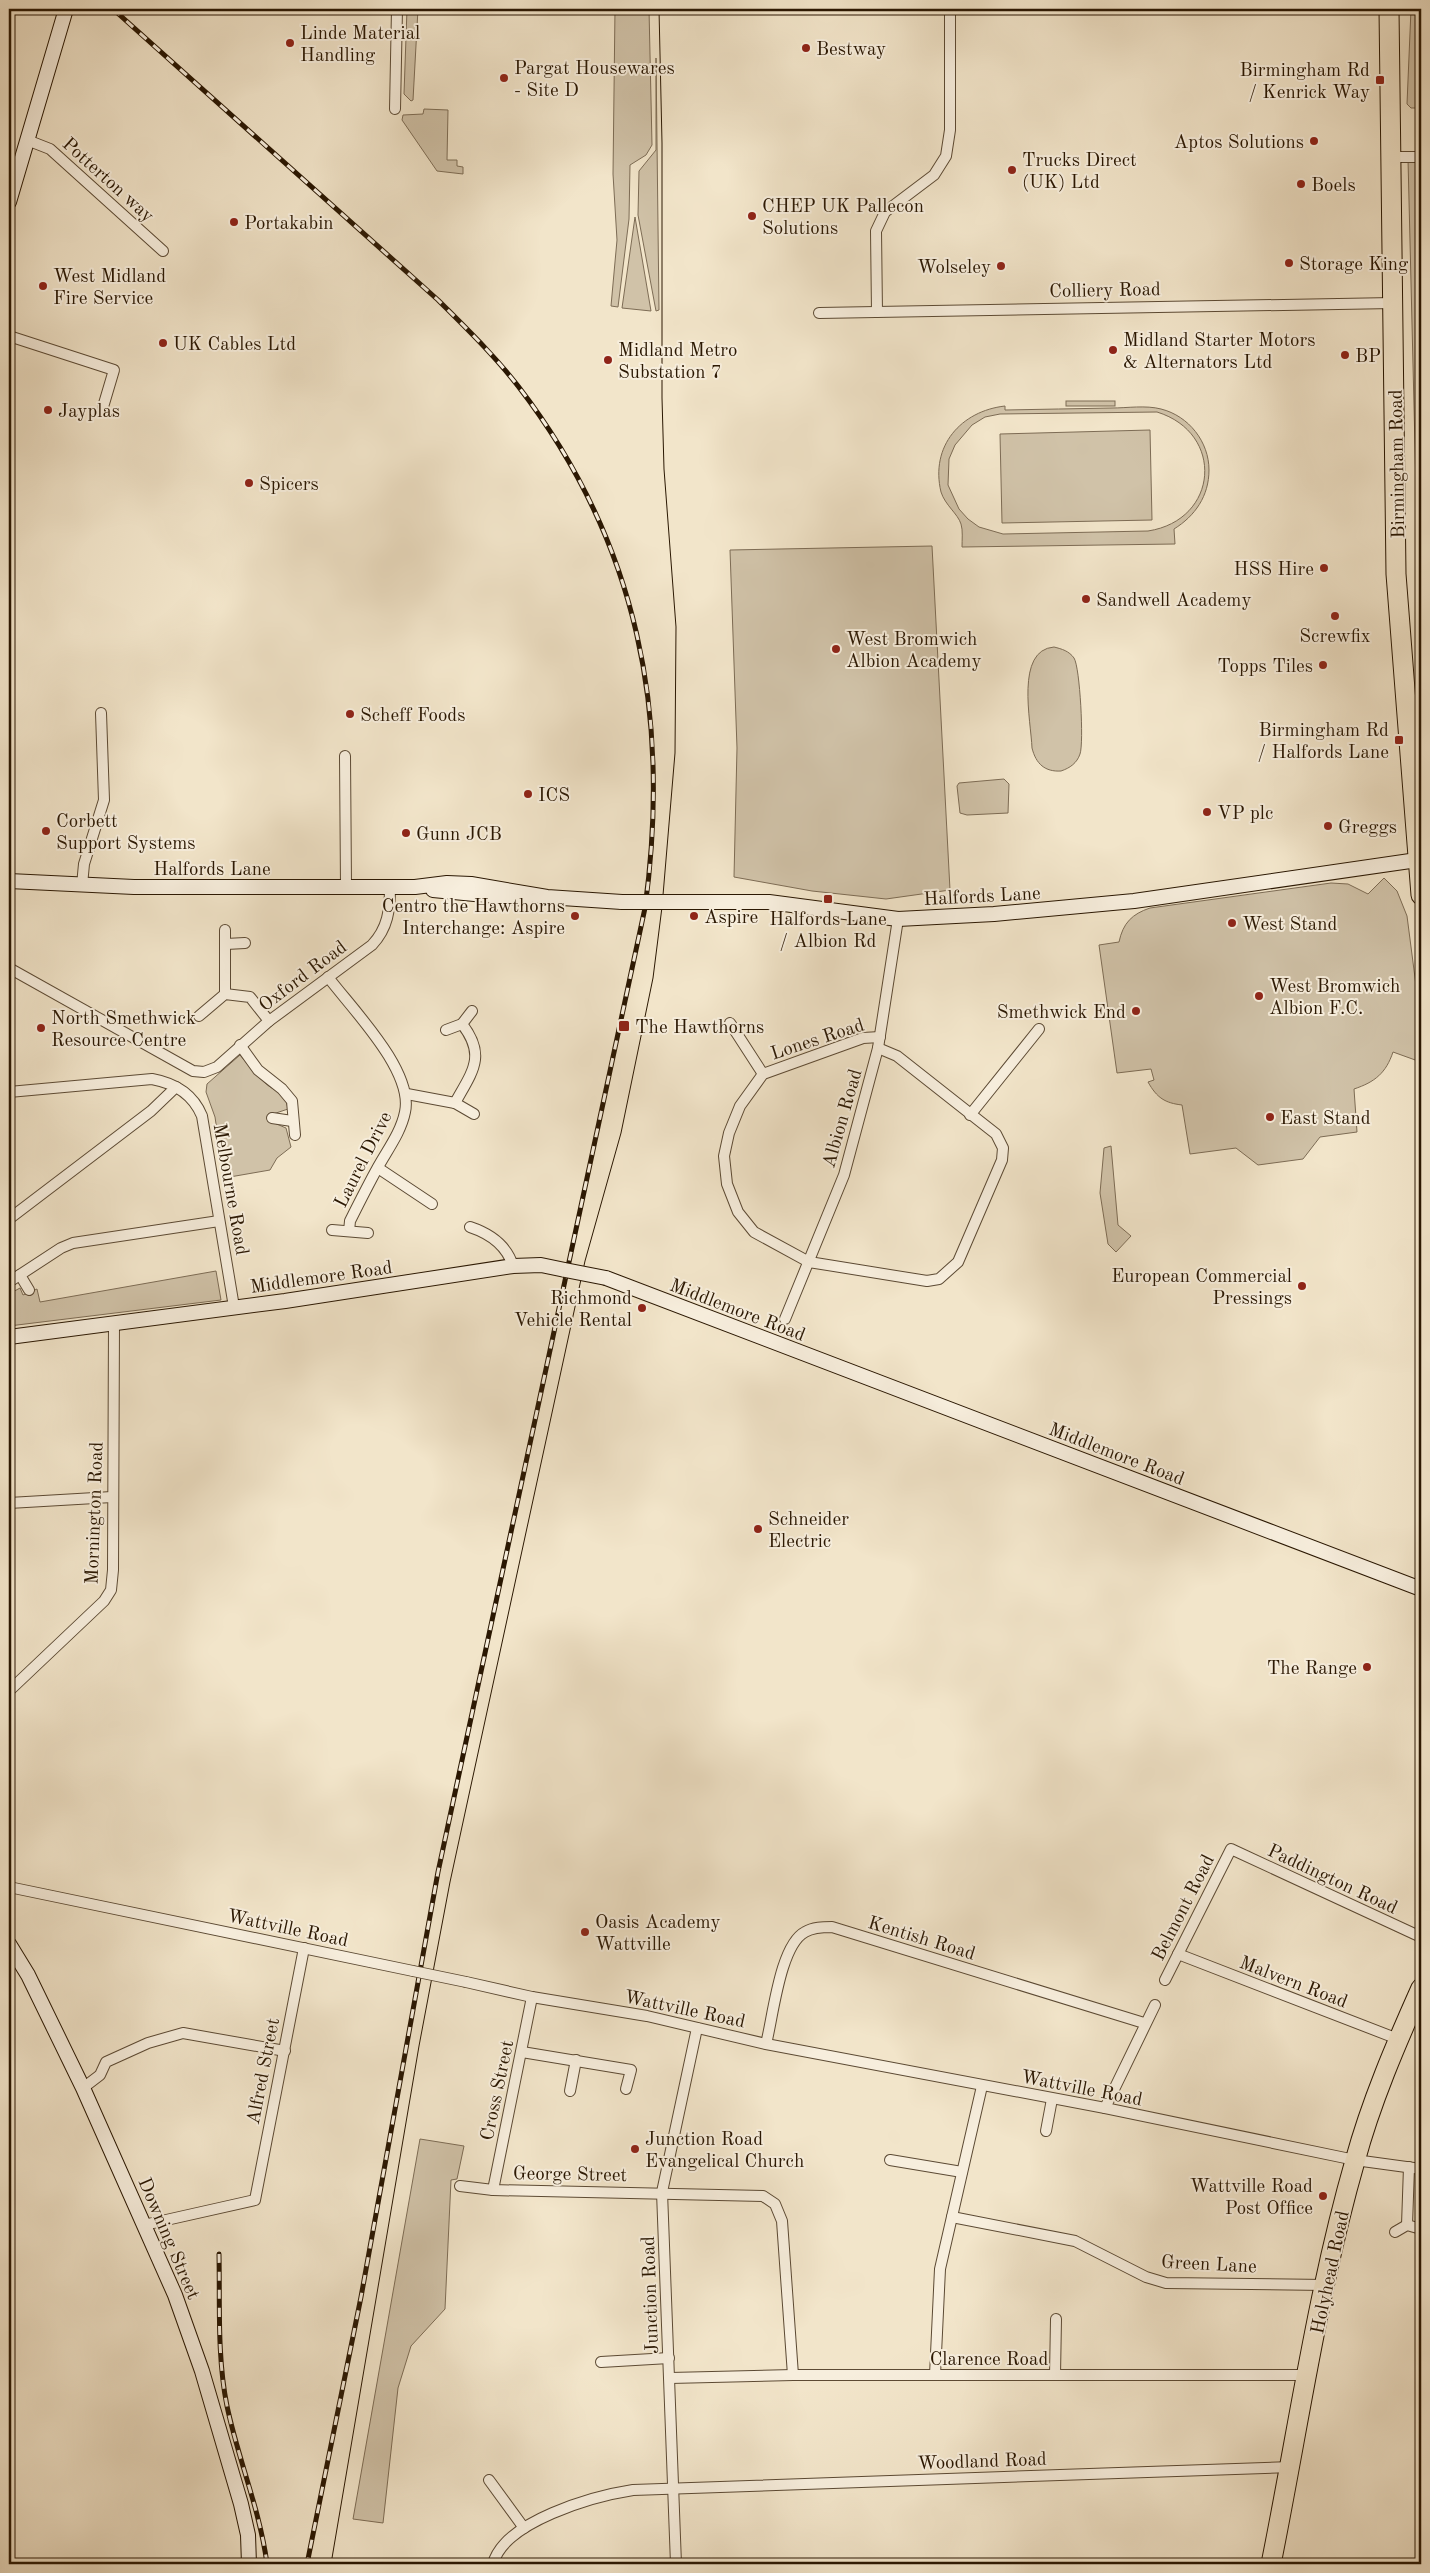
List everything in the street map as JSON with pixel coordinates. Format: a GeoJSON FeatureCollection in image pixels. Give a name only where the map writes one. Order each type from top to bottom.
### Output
{"type":"FeatureCollection","features":[{"type":"Feature","properties":{"kind":"highway","name":"Birmingham Road"},"geometry":{"type":"LineString","coordinates":[[1389,9],[1391,31],[1390,157],[1396,574],[1421,895]]}},
{"type":"Feature","properties":{"kind":"highway","name":"Birmingham Road"},"geometry":{"type":"LineString","coordinates":[[1391,31],[1394,9]]}},
{"type":"Feature","properties":{"kind":"highway","name":"Holyhead Road"},"geometry":{"type":"LineString","coordinates":[[1270,2564],[1291,2467],[1325,2285],[1355,2160],[1398,2039],[1421,1988]]}},
{"type":"Feature","properties":{"kind":"street"},"geometry":{"type":"LineString","coordinates":[[9,202],[66,9]]}},
{"type":"Feature","properties":{"kind":"street"},"geometry":{"type":"LineString","coordinates":[[395,109],[396,9]]}},
{"type":"Feature","properties":{"kind":"street"},"geometry":{"type":"LineString","coordinates":[[877,312],[876,231],[885,212],[934,175],[946,156],[950,130],[950,9]]}},
{"type":"Feature","properties":{"kind":"street","name":"Potterton way"},"geometry":{"type":"LineString","coordinates":[[27,140],[50,149],[162,251]]}},
{"type":"Feature","properties":{"kind":"street"},"geometry":{"type":"LineString","coordinates":[[1390,157],[1421,157]]}},
{"type":"Feature","properties":{"kind":"street","name":"Colliery Road"},"geometry":{"type":"LineString","coordinates":[[818,313],[1393,303]]}},
{"type":"Feature","properties":{"kind":"street"},"geometry":{"type":"LineString","coordinates":[[9,336],[114,370],[103,407]]}},
{"type":"Feature","properties":{"kind":"street"},"geometry":{"type":"LineString","coordinates":[[82,885],[84,864],[104,800],[101,713]]}},
{"type":"Feature","properties":{"kind":"street"},"geometry":{"type":"LineString","coordinates":[[345,756],[346,886]]}},
{"type":"Feature","properties":{"kind":"street","name":"Halfords Lane"},"geometry":{"type":"LineString","coordinates":[[9,881],[82,885],[390,887],[415,887],[447,883],[471,884],[546,897],[622,902],[769,902],[898,919],[1082,907],[1418,860]]}},
{"type":"Feature","properties":{"kind":"street","name":"Oxford Road"},"geometry":{"type":"LineString","coordinates":[[9,968],[193,1071],[204,1072],[217,1067],[269,1021],[372,945],[382,934],[390,908],[390,887]]}},
{"type":"Feature","properties":{"kind":"street","name":"Albion Road"},"geometry":{"type":"LineString","coordinates":[[785,1319],[844,1175],[878,1048],[898,919]]}},
{"type":"Feature","properties":{"kind":"street"},"geometry":{"type":"LineString","coordinates":[[225,930],[225,994]]}},
{"type":"Feature","properties":{"kind":"street"},"geometry":{"type":"LineString","coordinates":[[226,944],[246,943]]}},
{"type":"Feature","properties":{"kind":"street","name":"Laurel Drive"},"geometry":{"type":"LineString","coordinates":[[328,977],[389,1056],[400,1074],[407,1094],[405,1112],[399,1131],[350,1221],[349,1231]]}},
{"type":"Feature","properties":{"kind":"street"},"geometry":{"type":"LineString","coordinates":[[199,1016],[225,994],[250,997],[269,1021]]}},
{"type":"Feature","properties":{"kind":"street"},"geometry":{"type":"LineString","coordinates":[[446,1030],[462,1024],[472,1011]]}},
{"type":"Feature","properties":{"kind":"street"},"geometry":{"type":"LineString","coordinates":[[730,1023],[764,1074]]}},
{"type":"Feature","properties":{"kind":"street"},"geometry":{"type":"LineString","coordinates":[[455,1103],[476,1060],[475,1048],[470,1034],[462,1024]]}},
{"type":"Feature","properties":{"kind":"street"},"geometry":{"type":"LineString","coordinates":[[970,1115],[1039,1029]]}},
{"type":"Feature","properties":{"kind":"street","name":"Lones Road"},"geometry":{"type":"LineString","coordinates":[[878,1048],[897,1056],[996,1134],[1003,1148],[1002,1160],[958,1262],[948,1273],[938,1279],[927,1281],[809,1262],[754,1232],[738,1212],[727,1184],[724,1156],[729,1133],[740,1106],[764,1074],[863,1038],[880,1037]]}},
{"type":"Feature","properties":{"kind":"street"},"geometry":{"type":"LineString","coordinates":[[240,1045],[258,1070],[282,1089],[292,1100],[292,1121],[295,1135]]}},
{"type":"Feature","properties":{"kind":"street"},"geometry":{"type":"LineString","coordinates":[[9,1092],[152,1079],[176,1087],[152,1111],[9,1219]]}},
{"type":"Feature","properties":{"kind":"street","name":"Melbourne Road"},"geometry":{"type":"LineString","coordinates":[[176,1087],[189,1094],[202,1116],[234,1307]]}},
{"type":"Feature","properties":{"kind":"street"},"geometry":{"type":"LineString","coordinates":[[407,1094],[455,1103],[474,1114]]}},
{"type":"Feature","properties":{"kind":"street"},"geometry":{"type":"LineString","coordinates":[[272,1118],[292,1121]]}},
{"type":"Feature","properties":{"kind":"street"},"geometry":{"type":"LineString","coordinates":[[378,1168],[432,1204]]}},
{"type":"Feature","properties":{"kind":"street"},"geometry":{"type":"LineString","coordinates":[[9,1282],[61,1248],[73,1243],[219,1221]]}},
{"type":"Feature","properties":{"kind":"street"},"geometry":{"type":"LineString","coordinates":[[470,1227],[479,1230],[504,1246],[514,1266]]}},
{"type":"Feature","properties":{"kind":"street","name":"Laurel Drive"},"geometry":{"type":"LineString","coordinates":[[332,1230],[368,1233]]}},
{"type":"Feature","properties":{"kind":"street","name":"Middlemore Road"},"geometry":{"type":"LineString","coordinates":[[9,1337],[114,1324],[514,1266],[541,1265],[606,1278],[1421,1589]]}},
{"type":"Feature","properties":{"kind":"street"},"geometry":{"type":"LineString","coordinates":[[20,1275],[29,1290]]}},
{"type":"Feature","properties":{"kind":"street","name":"Mornington Road"},"geometry":{"type":"LineString","coordinates":[[9,1691],[104,1601],[111,1590],[113,1570],[114,1324]]}},
{"type":"Feature","properties":{"kind":"street"},"geometry":{"type":"LineString","coordinates":[[9,1502],[112,1497]]}},
{"type":"Feature","properties":{"kind":"street","name":"Paddington Road"},"geometry":{"type":"LineString","coordinates":[[1230,1849],[1421,1938]]}},
{"type":"Feature","properties":{"kind":"street","name":"Belmont Road"},"geometry":{"type":"LineString","coordinates":[[1166,1980],[1230,1849]]}},
{"type":"Feature","properties":{"kind":"street","name":"Wattville Road"},"geometry":{"type":"LineString","coordinates":[[9,1887],[532,1996],[647,2016],[766,2044],[1105,2108],[1355,2160],[1421,2169]]}},
{"type":"Feature","properties":{"kind":"street","name":"Kentish Road"},"geometry":{"type":"LineString","coordinates":[[766,2044],[785,1960],[792,1945],[804,1932],[823,1927],[832,1927],[1144,2024]]}},
{"type":"Feature","properties":{"kind":"street","name":"Downing Street"},"geometry":{"type":"LineString","coordinates":[[9,1944],[28,1975],[83,2088],[175,2295],[202,2371],[241,2504],[248,2535],[249,2564]]}},
{"type":"Feature","properties":{"kind":"street","name":"Alfred Street"},"geometry":{"type":"LineString","coordinates":[[144,2225],[255,2200],[304,1948]]}},
{"type":"Feature","properties":{"kind":"street","name":"Malvern Road"},"geometry":{"type":"LineString","coordinates":[[1178,1954],[1398,2039]]}},
{"type":"Feature","properties":{"kind":"street","name":"Cross Street"},"geometry":{"type":"LineString","coordinates":[[492,2190],[522,2052],[532,1996]]}},
{"type":"Feature","properties":{"kind":"street"},"geometry":{"type":"LineString","coordinates":[[1105,2108],[1155,2004]]}},
{"type":"Feature","properties":{"kind":"street","name":"Junction Road"},"geometry":{"type":"LineString","coordinates":[[676,2564],[675,2489],[662,2192],[697,2028]]}},
{"type":"Feature","properties":{"kind":"street"},"geometry":{"type":"LineString","coordinates":[[83,2088],[100,2075],[106,2062],[148,2043],[183,2033],[284,2051]]}},
{"type":"Feature","properties":{"kind":"street"},"geometry":{"type":"LineString","coordinates":[[522,2052],[631,2070],[626,2089]]}},
{"type":"Feature","properties":{"kind":"street"},"geometry":{"type":"LineString","coordinates":[[570,2091],[576,2060]]}},
{"type":"Feature","properties":{"kind":"street"},"geometry":{"type":"LineString","coordinates":[[935,2375],[940,2269],[982,2086]]}},
{"type":"Feature","properties":{"kind":"street"},"geometry":{"type":"LineString","coordinates":[[1046,2131],[1052,2099]]}},
{"type":"Feature","properties":{"kind":"street"},"geometry":{"type":"LineString","coordinates":[[890,2160],[962,2172]]}},
{"type":"Feature","properties":{"kind":"street"},"geometry":{"type":"LineString","coordinates":[[1407,2225],[1409,2167]]}},
{"type":"Feature","properties":{"kind":"street","name":"George Street"},"geometry":{"type":"LineString","coordinates":[[460,2186],[492,2190],[662,2192],[764,2196],[775,2204],[782,2221],[793,2375]]}},
{"type":"Feature","properties":{"kind":"street","name":"Green Lane"},"geometry":{"type":"LineString","coordinates":[[952,2217],[1075,2241],[1146,2276],[1166,2283],[1325,2285]]}},
{"type":"Feature","properties":{"kind":"street"},"geometry":{"type":"LineString","coordinates":[[1395,2232],[1407,2225],[1421,2229]]}},
{"type":"Feature","properties":{"kind":"street"},"geometry":{"type":"LineString","coordinates":[[1055,2375],[1056,2319]]}},
{"type":"Feature","properties":{"kind":"street"},"geometry":{"type":"LineString","coordinates":[[601,2362],[669,2358]]}},
{"type":"Feature","properties":{"kind":"street","name":"Clarence Road"},"geometry":{"type":"LineString","coordinates":[[670,2378],[793,2375],[1308,2375]]}},
{"type":"Feature","properties":{"kind":"street","name":"Woodland Road"},"geometry":{"type":"LineString","coordinates":[[493,2564],[500,2549],[524,2528],[576,2504],[609,2494],[633,2490],[1291,2467]]}},
{"type":"Feature","properties":{"kind":"street"},"geometry":{"type":"LineString","coordinates":[[489,2480],[524,2528]]}},
{"type":"Feature","properties":{"kind":"shaded area"},"geometry":{"type":"Polygon","coordinates":[[[407,9],[418,9],[413,100],[411,101],[404,94],[407,9]]]}},
{"type":"Feature","properties":{"kind":"shaded area"},"geometry":{"type":"Polygon","coordinates":[[[615,9],[649,9],[652,145],[646,155],[630,165],[629,219],[618,307],[611,306],[617,240],[613,174],[615,9]]]}},
{"type":"Feature","properties":{"kind":"shaded area"},"geometry":{"type":"Polygon","coordinates":[[[1411,9],[1421,9],[1421,108],[1411,108],[1407,104],[1411,9]]]}},
{"type":"Feature","properties":{"kind":"shaded area"},"geometry":{"type":"Polygon","coordinates":[[[656,58],[659,310],[656,311],[638,215],[639,171],[656,150],[656,58]]]}},
{"type":"Feature","properties":{"kind":"shaded area"},"geometry":{"type":"Polygon","coordinates":[[[424,109],[448,110],[447,160],[457,160],[457,166],[463,167],[463,174],[437,171],[402,120],[403,115],[423,114],[424,109]]]}},
{"type":"Feature","properties":{"kind":"shaded area"},"geometry":{"type":"Polygon","coordinates":[[[1408,159],[1421,159],[1421,488],[1416,488],[1408,159]]]}},
{"type":"Feature","properties":{"kind":"shaded area"},"geometry":{"type":"Polygon","coordinates":[[[635,217],[651,311],[622,308],[635,217]]]}},
{"type":"Feature","properties":{"kind":"shaded area"},"geometry":{"type":"Polygon","coordinates":[[[1066,401],[1115,401],[1115,406],[1066,406],[1066,401]]]}},
{"type":"Feature","properties":{"kind":"shaded area"},"geometry":{"type":"Polygon","coordinates":[[[1005,406],[1005,410],[1143,407],[1171,412],[1196,432],[1205,450],[1209,470],[1203,497],[1188,518],[1174,529],[1175,544],[962,547],[961,524],[941,492],[940,460],[952,434],[963,423],[989,409],[1005,406]],[[1157,412],[1000,414],[985,417],[972,425],[955,445],[949,459],[948,485],[959,509],[968,519],[979,527],[1003,534],[1148,531],[1172,524],[1189,511],[1200,494],[1205,475],[1203,456],[1194,438],[1179,423],[1157,412]]]}},
{"type":"Feature","properties":{"kind":"shaded area"},"geometry":{"type":"Polygon","coordinates":[[[1150,430],[1152,520],[1002,523],[1000,434],[1150,430]]]}},
{"type":"Feature","properties":{"kind":"shaded area","name":"West Bromwich Albion Academy"},"geometry":{"type":"Polygon","coordinates":[[[932,546],[950,890],[886,899],[812,891],[734,877],[737,748],[730,550],[932,546]]]}},
{"type":"Feature","properties":{"kind":"shaded area"},"geometry":{"type":"Polygon","coordinates":[[[1054,647],[1068,652],[1074,658],[1081,705],[1082,736],[1080,754],[1073,765],[1061,771],[1050,770],[1042,766],[1036,758],[1032,748],[1028,705],[1030,673],[1034,660],[1042,651],[1054,647]]]}},
{"type":"Feature","properties":{"kind":"shaded area"},"geometry":{"type":"Polygon","coordinates":[[[1004,779],[1009,784],[1008,813],[967,815],[960,813],[957,786],[959,783],[1004,779]]]}},
{"type":"Feature","properties":{"kind":"shaded area"},"geometry":{"type":"Polygon","coordinates":[[[1384,878],[1397,891],[1407,916],[1421,1024],[1421,1051],[1418,1061],[1393,1052],[1387,1066],[1379,1076],[1354,1089],[1357,1132],[1320,1137],[1303,1159],[1258,1165],[1236,1148],[1190,1154],[1182,1105],[1171,1103],[1158,1096],[1148,1082],[1154,1080],[1151,1069],[1117,1073],[1099,945],[1119,942],[1129,920],[1138,913],[1150,908],[1331,883],[1348,884],[1368,894],[1384,878]]]}},
{"type":"Feature","properties":{"kind":"shaded area"},"geometry":{"type":"Polygon","coordinates":[[[240,1055],[261,1080],[285,1098],[288,1109],[273,1114],[272,1122],[286,1128],[291,1147],[277,1158],[270,1170],[224,1178],[215,1117],[206,1092],[207,1084],[240,1055]]]}},
{"type":"Feature","properties":{"kind":"shaded area"},"geometry":{"type":"Polygon","coordinates":[[[1111,1146],[1118,1225],[1131,1236],[1116,1252],[1108,1244],[1100,1193],[1104,1148],[1111,1146]]]}},
{"type":"Feature","properties":{"kind":"shaded area"},"geometry":{"type":"Polygon","coordinates":[[[216,1271],[221,1300],[9,1326],[9,1294],[20,1288],[23,1295],[37,1289],[40,1302],[216,1271]]]}},
{"type":"Feature","properties":{"kind":"shaded area"},"geometry":{"type":"Polygon","coordinates":[[[420,2139],[464,2146],[457,2179],[451,2180],[445,2309],[411,2346],[398,2388],[383,2523],[353,2519],[420,2139]]]}},
{"type":"Feature","properties":{"kind":"tram line"},"geometry":{"type":"LineString","coordinates":[[331,2564],[419,2046],[450,1882],[585,1261],[621,1133],[653,978],[662,907],[675,753],[676,627],[664,469],[662,398],[662,143],[659,9]]}},
{"type":"Feature","properties":{"kind":"railway"},"geometry":{"type":"LineString","coordinates":[[113,9],[438,300],[490,353],[518,386],[559,446],[593,507],[618,570],[637,634],[648,700],[653,768],[652,837],[645,908],[438,1872],[361,2297],[307,2564]]}},
{"type":"Feature","properties":{"kind":"railway"},"geometry":{"type":"LineString","coordinates":[[219,2254],[220,2330],[224,2387],[232,2426],[264,2544],[267,2564]]}},
{"type":"Feature","properties":{"kind":"place","name":"Linde Material Handling"},"geometry":{"type":"Point","coordinates":[290,43]}},
{"type":"Feature","properties":{"kind":"place","name":"Bestway"},"geometry":{"type":"Point","coordinates":[806,48]}},
{"type":"Feature","properties":{"kind":"place","name":"Pargat Housewares - Site D"},"geometry":{"type":"Point","coordinates":[504,78]}},
{"type":"Feature","properties":{"kind":"place","name":"Birmingham Rd / Kenrick Way"},"geometry":{"type":"Point","coordinates":[1380,80]}},
{"type":"Feature","properties":{"kind":"place","name":"Aptos Solutions"},"geometry":{"type":"Point","coordinates":[1314,141]}},
{"type":"Feature","properties":{"kind":"place","name":"Trucks Direct (UK) Ltd"},"geometry":{"type":"Point","coordinates":[1012,170]}},
{"type":"Feature","properties":{"kind":"place","name":"Boels"},"geometry":{"type":"Point","coordinates":[1301,184]}},
{"type":"Feature","properties":{"kind":"place","name":"CHEP UK Pallecon Solutions"},"geometry":{"type":"Point","coordinates":[752,216]}},
{"type":"Feature","properties":{"kind":"place","name":"Portakabin"},"geometry":{"type":"Point","coordinates":[234,222]}},
{"type":"Feature","properties":{"kind":"place","name":"Storage King"},"geometry":{"type":"Point","coordinates":[1289,263]}},
{"type":"Feature","properties":{"kind":"place","name":"Wolseley"},"geometry":{"type":"Point","coordinates":[1001,266]}},
{"type":"Feature","properties":{"kind":"place","name":"West Midland Fire Service"},"geometry":{"type":"Point","coordinates":[43,286]}},
{"type":"Feature","properties":{"kind":"place","name":"UK Cables Ltd"},"geometry":{"type":"Point","coordinates":[163,343]}},
{"type":"Feature","properties":{"kind":"place","name":"Midland Starter Motors & Alternators Ltd"},"geometry":{"type":"Point","coordinates":[1113,350]}},
{"type":"Feature","properties":{"kind":"place","name":"BP"},"geometry":{"type":"Point","coordinates":[1345,355]}},
{"type":"Feature","properties":{"kind":"place","name":"Midland Metro Substation 7"},"geometry":{"type":"Point","coordinates":[608,360]}},
{"type":"Feature","properties":{"kind":"place","name":"Jayplas"},"geometry":{"type":"Point","coordinates":[48,410]}},
{"type":"Feature","properties":{"kind":"place","name":"Spicers"},"geometry":{"type":"Point","coordinates":[249,483]}},
{"type":"Feature","properties":{"kind":"place","name":"HSS Hire"},"geometry":{"type":"Point","coordinates":[1324,568]}},
{"type":"Feature","properties":{"kind":"place","name":"Sandwell Academy"},"geometry":{"type":"Point","coordinates":[1086,599]}},
{"type":"Feature","properties":{"kind":"place","name":"Screwfix"},"geometry":{"type":"Point","coordinates":[1335,616]}},
{"type":"Feature","properties":{"kind":"place","name":"West Bromwich Albion Academy"},"geometry":{"type":"Point","coordinates":[836,649]}},
{"type":"Feature","properties":{"kind":"place","name":"Topps Tiles"},"geometry":{"type":"Point","coordinates":[1323,665]}},
{"type":"Feature","properties":{"kind":"place","name":"Scheff Foods"},"geometry":{"type":"Point","coordinates":[350,714]}},
{"type":"Feature","properties":{"kind":"place","name":"Birmingham Rd / Halfords Lane"},"geometry":{"type":"Point","coordinates":[1399,740]}},
{"type":"Feature","properties":{"kind":"place","name":"ICS"},"geometry":{"type":"Point","coordinates":[528,794]}},
{"type":"Feature","properties":{"kind":"place","name":"VP plc"},"geometry":{"type":"Point","coordinates":[1207,812]}},
{"type":"Feature","properties":{"kind":"place","name":"Greggs"},"geometry":{"type":"Point","coordinates":[1328,826]}},
{"type":"Feature","properties":{"kind":"place","name":"Corbett Support Systems"},"geometry":{"type":"Point","coordinates":[46,831]}},
{"type":"Feature","properties":{"kind":"place","name":"Gunn JCB"},"geometry":{"type":"Point","coordinates":[406,833]}},
{"type":"Feature","properties":{"kind":"place","name":"Halfords Lane / Albion Rd"},"geometry":{"type":"Point","coordinates":[828,899]}},
{"type":"Feature","properties":{"kind":"place","name":"Centro the Hawthorns Interchange: Aspire"},"geometry":{"type":"Point","coordinates":[575,916]}},
{"type":"Feature","properties":{"kind":"place","name":"Aspire"},"geometry":{"type":"Point","coordinates":[694,916]}},
{"type":"Feature","properties":{"kind":"place","name":"West Stand"},"geometry":{"type":"Point","coordinates":[1232,923]}},
{"type":"Feature","properties":{"kind":"place","name":"West Bromwich Albion F.C."},"geometry":{"type":"Point","coordinates":[1259,996]}},
{"type":"Feature","properties":{"kind":"place","name":"Smethwick End"},"geometry":{"type":"Point","coordinates":[1136,1011]}},
{"type":"Feature","properties":{"kind":"place","name":"The Hawthorns"},"geometry":{"type":"Point","coordinates":[624,1026]}},
{"type":"Feature","properties":{"kind":"place","name":"North Smethwick Resource Centre"},"geometry":{"type":"Point","coordinates":[41,1028]}},
{"type":"Feature","properties":{"kind":"place","name":"East Stand"},"geometry":{"type":"Point","coordinates":[1270,1117]}},
{"type":"Feature","properties":{"kind":"place","name":"European Commercial Pressings"},"geometry":{"type":"Point","coordinates":[1302,1286]}},
{"type":"Feature","properties":{"kind":"place","name":"Richmond Vehicle Rental"},"geometry":{"type":"Point","coordinates":[642,1308]}},
{"type":"Feature","properties":{"kind":"place","name":"Schneider Electric"},"geometry":{"type":"Point","coordinates":[758,1529]}},
{"type":"Feature","properties":{"kind":"place","name":"The Range"},"geometry":{"type":"Point","coordinates":[1367,1667]}},
{"type":"Feature","properties":{"kind":"place","name":"Oasis Academy Wattville"},"geometry":{"type":"Point","coordinates":[585,1932]}},
{"type":"Feature","properties":{"kind":"place","name":"Junction Road Evangelical Church"},"geometry":{"type":"Point","coordinates":[635,2149]}},
{"type":"Feature","properties":{"kind":"place","name":"Wattville Road Post Office"},"geometry":{"type":"Point","coordinates":[1323,2196]}}]}
